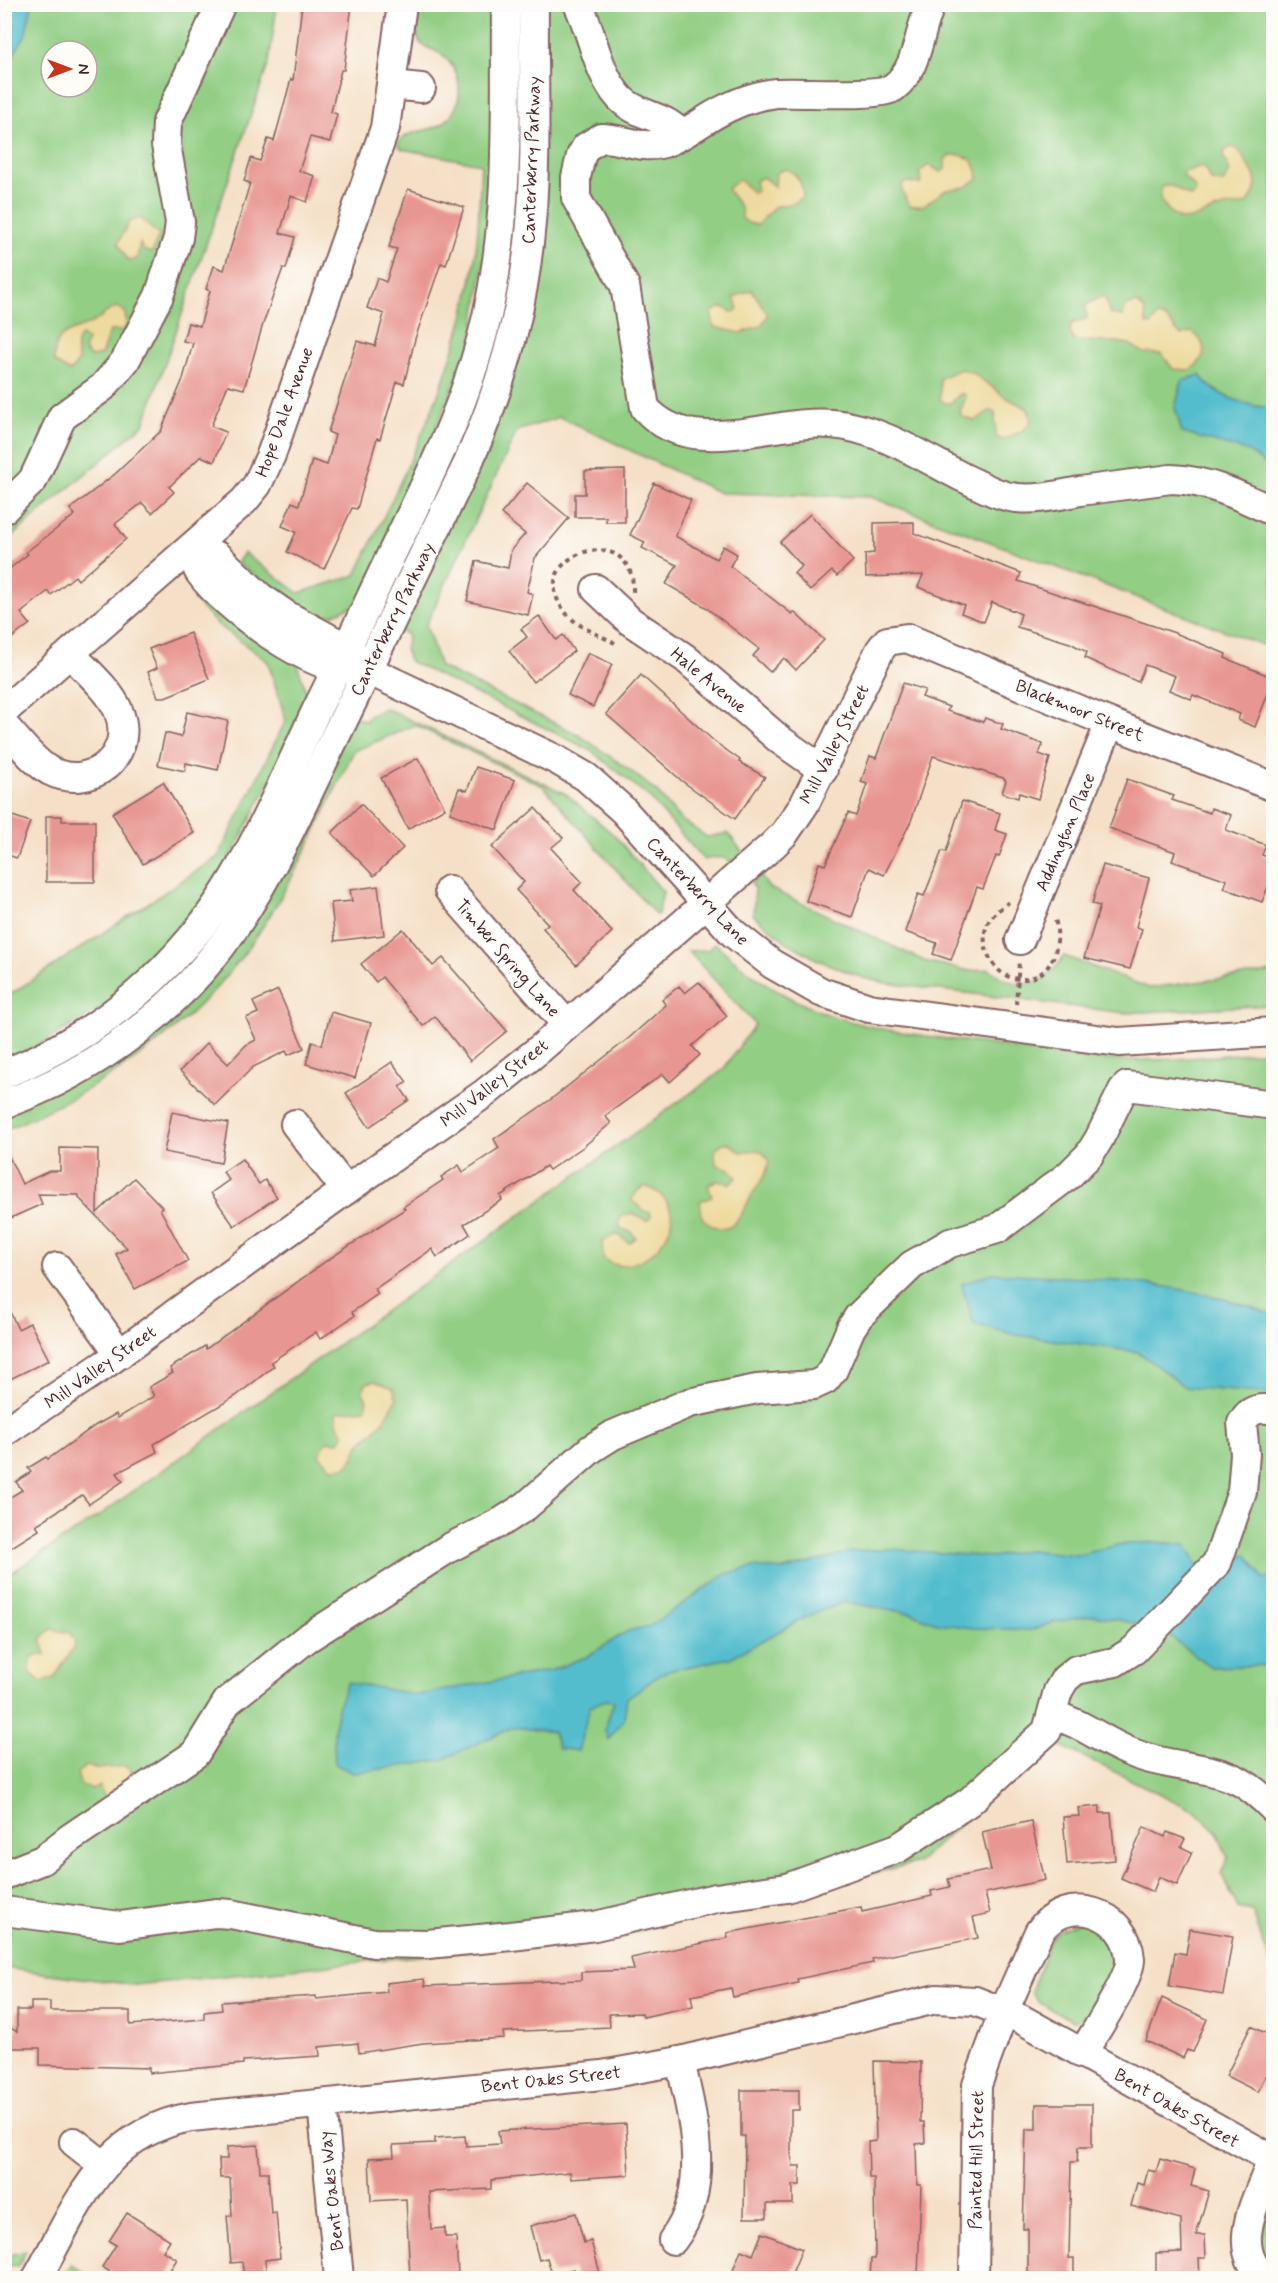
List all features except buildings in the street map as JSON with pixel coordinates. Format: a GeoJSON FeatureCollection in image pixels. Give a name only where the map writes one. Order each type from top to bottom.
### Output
{"type":"FeatureCollection","features":[{"type":"Feature","properties":{"kind":"street"},"geometry":{"type":"LineString","coordinates":[[4,508],[33,480],[62,417],[103,387],[125,361],[159,296],[179,229],[179,214],[166,144],[167,122],[221,4]]}},
{"type":"Feature","properties":{"kind":"street","name":"Hope Dale Avenue"},"geometry":{"type":"LineString","coordinates":[[4,711],[244,501],[266,468],[385,128],[402,4]]}},
{"type":"Feature","properties":{"kind":"street","name":"Canterberry Parkway"},"geometry":{"type":"LineString","coordinates":[[4,1074],[43,1057],[95,1026],[161,971],[192,938],[218,902],[252,842],[442,450],[470,378],[496,273],[502,221],[506,4]]}},
{"type":"Feature","properties":{"kind":"street","name":"Canterberry Parkway"},"geometry":{"type":"LineString","coordinates":[[4,1104],[62,1079],[111,1050],[176,997],[210,960],[238,924],[260,887],[368,670],[475,447],[506,359],[522,290],[531,220],[534,4]]}},
{"type":"Feature","properties":{"kind":"street"},"geometry":{"type":"LineString","coordinates":[[578,4],[602,66],[620,98],[639,112],[669,122],[681,135]]}},
{"type":"Feature","properties":{"kind":"street"},"geometry":{"type":"LineString","coordinates":[[931,4],[921,27],[911,66],[904,78],[892,89],[873,92],[776,93],[746,99],[681,135],[649,146],[608,138],[594,141],[581,156],[576,177],[579,208],[625,286],[644,402],[656,420],[681,431],[698,434],[744,433],[819,423],[848,426],[885,438],[1007,496],[1042,498],[1170,479],[1186,479],[1208,484],[1274,512]]}},
{"type":"Feature","properties":{"kind":"street"},"geometry":{"type":"LineString","coordinates":[[392,85],[421,88]]}},
{"type":"Feature","properties":{"kind":"street","name":"Canterberry Lane"},"geometry":{"type":"LineString","coordinates":[[194,546],[217,556],[253,591],[342,659],[555,759],[586,777],[618,804],[734,933],[772,964],[821,992],[869,1008],[1119,1042],[1274,1032]]}},
{"type":"Feature","properties":{"kind":"street","name":"Hale Avenue"},"geometry":{"type":"LineString","coordinates":[[596,589],[630,621],[691,663],[780,740],[823,770]]}},
{"type":"Feature","properties":{"kind":"street","name":"Blackmoor Street"},"geometry":{"type":"LineString","coordinates":[[887,641],[908,638],[1110,723],[1274,787]]}},
{"type":"Feature","properties":{"kind":"street","name":"Mill Valley Street"},"geometry":{"type":"LineString","coordinates":[[4,1432],[120,1354],[346,1190],[485,1093],[707,903],[784,833],[804,805],[880,650],[887,641]]}},
{"type":"Feature","properties":{"kind":"street"},"geometry":{"type":"LineString","coordinates":[[4,726],[45,768],[58,775],[72,778],[89,777],[107,765],[120,746],[122,723],[110,696],[71,654]]}},
{"type":"Feature","properties":{"kind":"street","name":"Addington Place"},"geometry":{"type":"LineString","coordinates":[[1020,940],[1110,723]]}},
{"type":"Feature","properties":{"kind":"street","name":"Timber Spring Lane"},"geometry":{"type":"LineString","coordinates":[[449,890],[567,1025]]}},
{"type":"Feature","properties":{"kind":"street"},"geometry":{"type":"LineString","coordinates":[[4,1875],[52,1854],[70,1838],[158,1782],[195,1754],[227,1702],[306,1639],[449,1548],[503,1521],[526,1506],[591,1449],[613,1435],[689,1403],[757,1389],[814,1385],[825,1380],[833,1370],[851,1328],[870,1303],[912,1265],[950,1244],[997,1229],[1042,1197],[1089,1155],[1127,1086],[1274,1105]]}},
{"type":"Feature","properties":{"kind":"street"},"geometry":{"type":"LineString","coordinates":[[295,1124],[346,1190]]}},
{"type":"Feature","properties":{"kind":"street"},"geometry":{"type":"LineString","coordinates":[[57,1267],[120,1354]]}},
{"type":"Feature","properties":{"kind":"street"},"geometry":{"type":"LineString","coordinates":[[4,1911],[120,1926],[216,1913],[231,1914],[308,1931],[398,1945],[595,1926],[716,1898],[787,1888],[898,1848],[969,1802],[1047,1731],[1058,1691],[1065,1679],[1076,1670],[1115,1662],[1125,1656],[1218,1563],[1242,1492],[1245,1454],[1242,1423],[1253,1410],[1262,1408],[1274,1410]]}},
{"type":"Feature","properties":{"kind":"street"},"geometry":{"type":"LineString","coordinates":[[1052,1715],[1074,1721],[1109,1743],[1135,1755],[1238,1780],[1274,1809]]}},
{"type":"Feature","properties":{"kind":"street"},"geometry":{"type":"LineString","coordinates":[[1004,2011],[1043,1926],[1053,1917],[1070,1911],[1081,1909],[1099,1914],[1122,1933],[1128,1950],[1129,1966],[1083,2054]]}},
{"type":"Feature","properties":{"kind":"street","name":"Bent Oaks Street"},"geometry":{"type":"LineString","coordinates":[[37,2278],[103,2165],[114,2152],[142,2134],[180,2119],[602,2075],[680,2061],[936,1999],[975,2001],[1004,2011],[1273,2160],[1249,2223],[1245,2243],[1252,2265],[1266,2278]]}},
{"type":"Feature","properties":{"kind":"street","name":"Painted Hill Street"},"geometry":{"type":"LineString","coordinates":[[974,2278],[975,2096],[984,2060],[1004,2011]]}},
{"type":"Feature","properties":{"kind":"street"},"geometry":{"type":"LineString","coordinates":[[673,2240],[683,2227],[692,2206],[695,2173],[695,2130],[680,2061]]}},
{"type":"Feature","properties":{"kind":"street","name":"Bent Oaks Way"},"geometry":{"type":"LineString","coordinates":[[322,2104],[339,2278]]}},
{"type":"Feature","properties":{"kind":"street"},"geometry":{"type":"LineString","coordinates":[[74,2142],[103,2165]]}},
{"type":"Feature","properties":{"kind":"path"},"geometry":{"type":"LineString","coordinates":[[1016,1004],[1020,940]]}},
{"type":"Feature","properties":{"kind":"green space"},"geometry":{"type":"Polygon","coordinates":[[[5,5],[277,5],[269,62],[144,424],[5,542],[5,5]]]}},
{"type":"Feature","properties":{"kind":"green space"},"geometry":{"type":"Polygon","coordinates":[[[420,5],[498,5],[497,175],[471,347],[357,610],[350,607],[332,615],[321,616],[318,622],[237,563],[244,553],[299,593],[356,575],[407,468],[438,395],[462,321],[474,267],[481,164],[402,149],[398,145],[399,141],[411,134],[443,123],[449,118],[458,102],[459,84],[452,66],[439,53],[423,46],[417,37],[416,28],[420,5]]]}},
{"type":"Feature","properties":{"kind":"green space"},"geometry":{"type":"Polygon","coordinates":[[[543,5],[1273,5],[1273,649],[871,497],[720,493],[560,417],[517,431],[426,625],[440,667],[579,735],[657,792],[680,819],[707,837],[728,833],[743,853],[731,863],[722,858],[704,860],[647,795],[590,750],[409,661],[405,649],[408,635],[397,629],[502,398],[543,5]]]}},
{"type":"Feature","properties":{"kind":"green space"},"geometry":{"type":"Polygon","coordinates":[[[204,589],[297,664],[307,695],[312,699],[206,906],[122,996],[5,1065],[5,998],[218,857],[286,720],[268,662],[216,623],[193,599],[204,589]]]}},
{"type":"Feature","properties":{"kind":"green space"},"geometry":{"type":"Polygon","coordinates":[[[385,708],[566,794],[615,836],[663,892],[658,914],[656,915],[543,786],[415,725],[354,751],[304,853],[262,928],[222,981],[196,1009],[138,1057],[106,1078],[74,1097],[5,1130],[4,1113],[162,1020],[354,717],[366,721],[369,716],[385,708]]]}},
{"type":"Feature","properties":{"kind":"green space"},"geometry":{"type":"Polygon","coordinates":[[[760,875],[769,888],[924,961],[970,971],[989,969],[1010,981],[1030,983],[1048,975],[1064,956],[1149,988],[1273,972],[1273,1005],[1125,1013],[886,983],[863,978],[818,960],[785,941],[753,915],[755,889],[751,883],[760,875]]]}},
{"type":"Feature","properties":{"kind":"green space"},"geometry":{"type":"Polygon","coordinates":[[[715,943],[745,969],[776,990],[806,1006],[838,1018],[905,1033],[1115,1060],[1175,1059],[1273,1051],[1273,1970],[1252,1911],[1238,1908],[1221,1873],[1228,1858],[1217,1832],[1195,1811],[1049,1740],[919,1862],[616,1936],[135,1985],[5,1968],[5,1577],[97,1517],[723,1070],[755,1024],[688,951],[708,950],[715,943]]]}},
{"type":"Feature","properties":{"kind":"green space"},"geometry":{"type":"Polygon","coordinates":[[[1079,1922],[1098,1928],[1110,1937],[1115,1948],[1110,1975],[1088,2016],[1074,2021],[1039,2003],[1031,1992],[1051,1938],[1058,1931],[1079,1922]]]}},
{"type":"Feature","properties":{"kind":"green space"},"geometry":{"type":"Polygon","coordinates":[[[1273,2195],[1273,2268],[1262,2249],[1260,2233],[1273,2195]]]}},
{"type":"Feature","properties":{"kind":"green space"},"geometry":{"type":"Polygon","coordinates":[[[26,2251],[19,2265],[5,2268],[5,2256],[26,2251]]]}},
{"type":"Feature","properties":{"kind":"green space"},"geometry":{"type":"Polygon","coordinates":[[[71,2264],[92,2278],[63,2278],[71,2264]]]}},
{"type":"Feature","properties":{"kind":"sand"},"geometry":{"type":"Polygon","coordinates":[[[1232,147],[1241,154],[1255,178],[1254,192],[1248,203],[1220,208],[1187,220],[1174,216],[1160,199],[1162,186],[1172,186],[1191,197],[1196,192],[1194,186],[1183,176],[1185,172],[1201,166],[1206,170],[1211,181],[1223,183],[1230,172],[1223,156],[1225,150],[1232,147]]]}},
{"type":"Feature","properties":{"kind":"sand"},"geometry":{"type":"Polygon","coordinates":[[[951,155],[970,159],[978,178],[966,187],[946,190],[923,206],[910,206],[902,191],[902,184],[907,182],[920,184],[922,181],[919,172],[929,165],[941,172],[945,169],[945,159],[951,155]]]}},
{"type":"Feature","properties":{"kind":"sand"},"geometry":{"type":"Polygon","coordinates":[[[785,169],[798,179],[803,196],[795,203],[774,207],[758,225],[748,223],[742,218],[741,208],[727,189],[739,179],[753,193],[757,191],[755,181],[763,177],[775,187],[776,173],[785,169]]]}},
{"type":"Feature","properties":{"kind":"sand"},"geometry":{"type":"Polygon","coordinates":[[[140,218],[159,235],[152,253],[143,250],[140,243],[137,259],[128,261],[118,243],[129,222],[140,218]]]}},
{"type":"Feature","properties":{"kind":"sand"},"geometry":{"type":"Polygon","coordinates":[[[752,290],[768,315],[761,326],[741,333],[714,327],[711,312],[723,307],[732,312],[736,311],[738,308],[734,297],[752,290]]]}},
{"type":"Feature","properties":{"kind":"sand"},"geometry":{"type":"Polygon","coordinates":[[[1100,297],[1105,297],[1110,314],[1123,316],[1126,306],[1137,303],[1145,310],[1146,324],[1151,325],[1157,316],[1169,321],[1181,335],[1192,332],[1203,346],[1203,356],[1200,361],[1190,370],[1173,369],[1162,354],[1144,353],[1129,344],[1074,341],[1070,332],[1071,324],[1087,318],[1085,306],[1100,297]]]}},
{"type":"Feature","properties":{"kind":"sand"},"geometry":{"type":"Polygon","coordinates":[[[118,307],[124,311],[127,323],[123,331],[110,331],[101,355],[91,357],[84,350],[87,340],[81,336],[77,348],[79,361],[70,372],[54,362],[57,343],[65,334],[93,322],[111,309],[118,307]]]}},
{"type":"Feature","properties":{"kind":"sand"},"geometry":{"type":"Polygon","coordinates":[[[961,369],[973,373],[1007,398],[1028,409],[1031,421],[1024,430],[1003,440],[996,437],[995,412],[989,411],[975,421],[962,417],[960,411],[966,397],[964,394],[960,394],[951,403],[945,403],[940,399],[940,378],[961,369]]]}},
{"type":"Feature","properties":{"kind":"sand"},"geometry":{"type":"Polygon","coordinates":[[[5,445],[14,455],[12,479],[7,482],[5,480],[5,445]]]}},
{"type":"Feature","properties":{"kind":"sand"},"geometry":{"type":"Polygon","coordinates":[[[723,1143],[729,1143],[741,1152],[761,1151],[769,1163],[740,1217],[734,1224],[721,1228],[712,1226],[702,1218],[700,1201],[712,1197],[708,1186],[713,1182],[729,1184],[737,1178],[730,1169],[717,1165],[714,1154],[723,1143]]]}},
{"type":"Feature","properties":{"kind":"sand"},"geometry":{"type":"Polygon","coordinates":[[[645,1186],[664,1198],[671,1213],[670,1229],[661,1244],[648,1256],[632,1264],[617,1265],[603,1258],[602,1242],[614,1235],[619,1235],[629,1243],[636,1238],[631,1232],[620,1228],[619,1220],[622,1216],[632,1213],[647,1221],[651,1216],[650,1212],[646,1212],[631,1200],[638,1190],[645,1186]]]}},
{"type":"Feature","properties":{"kind":"sand"},"geometry":{"type":"Polygon","coordinates":[[[374,1381],[393,1388],[397,1399],[383,1422],[358,1446],[354,1458],[346,1467],[332,1468],[319,1455],[327,1441],[339,1442],[344,1434],[337,1423],[336,1412],[365,1409],[367,1400],[362,1391],[367,1383],[374,1381]]]}},
{"type":"Feature","properties":{"kind":"sand"},"geometry":{"type":"Polygon","coordinates":[[[51,1629],[70,1633],[75,1641],[74,1647],[54,1678],[41,1682],[31,1673],[29,1664],[33,1656],[46,1654],[41,1639],[51,1629]]]}},
{"type":"Feature","properties":{"kind":"sand"},"geometry":{"type":"Polygon","coordinates":[[[86,1766],[99,1769],[124,1766],[130,1769],[132,1775],[127,1786],[106,1798],[100,1786],[92,1790],[80,1784],[77,1773],[86,1766]]]}},
{"type":"Feature","properties":{"kind":"water"},"geometry":{"type":"Polygon","coordinates":[[[5,4],[32,5],[25,36],[5,68],[5,4]]]}},
{"type":"Feature","properties":{"kind":"water"},"geometry":{"type":"Polygon","coordinates":[[[1200,375],[1214,389],[1232,399],[1273,408],[1273,464],[1267,465],[1247,451],[1182,433],[1175,408],[1182,381],[1200,375]]]}},
{"type":"Feature","properties":{"kind":"water"},"geometry":{"type":"Polygon","coordinates":[[[992,1273],[1099,1279],[1170,1288],[1240,1303],[1273,1315],[1273,1394],[1185,1387],[1138,1352],[1017,1335],[974,1324],[961,1284],[992,1273]]]}},
{"type":"Feature","properties":{"kind":"water"},"geometry":{"type":"Polygon","coordinates":[[[1156,1542],[1186,1545],[1200,1570],[1247,1555],[1264,1579],[1273,1577],[1273,1665],[1211,1667],[1150,1622],[1138,1624],[1094,1615],[1055,1622],[1032,1630],[973,1628],[937,1623],[911,1613],[844,1602],[802,1619],[730,1658],[666,1671],[627,1698],[624,1719],[608,1740],[605,1729],[614,1701],[606,1700],[590,1706],[578,1751],[558,1748],[553,1732],[513,1727],[442,1760],[353,1773],[335,1764],[335,1722],[339,1703],[348,1682],[418,1695],[552,1670],[586,1657],[628,1631],[650,1626],[726,1574],[753,1567],[784,1570],[854,1551],[890,1549],[992,1557],[1026,1550],[1078,1555],[1118,1545],[1156,1542]]]}}]}
